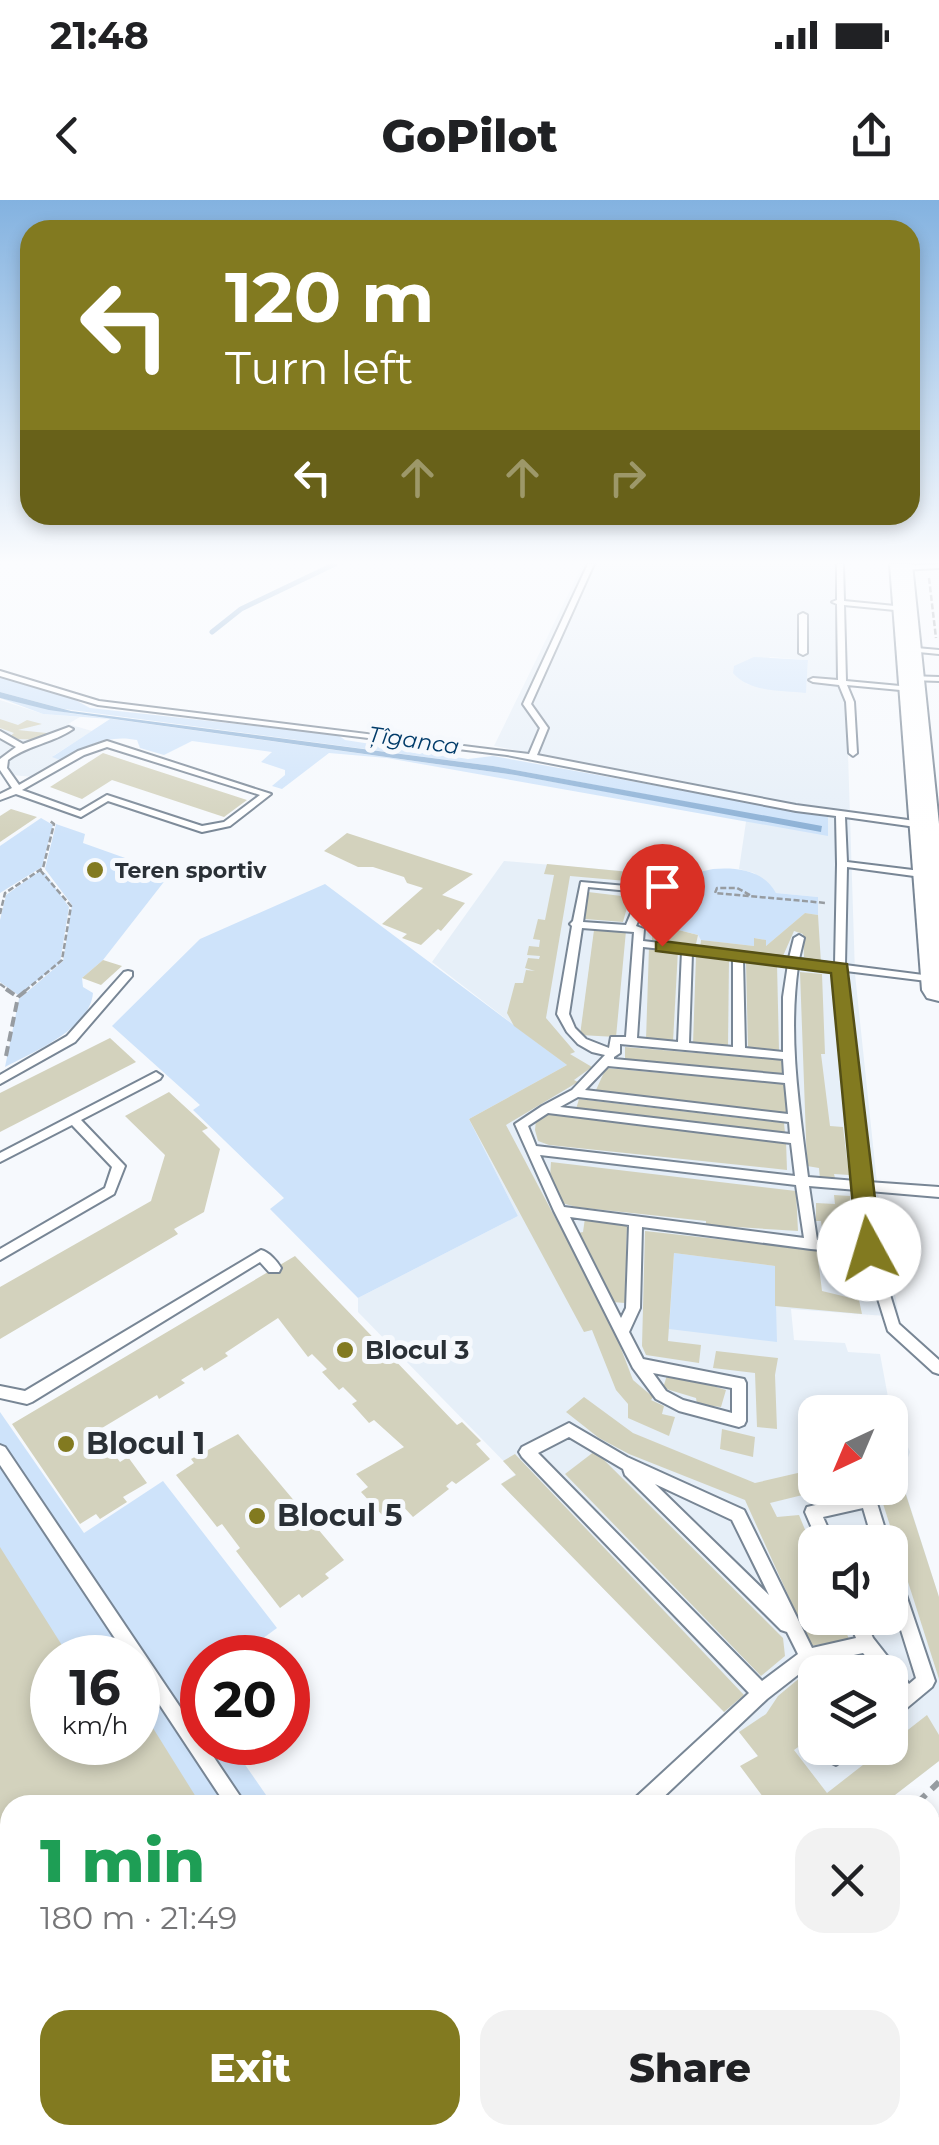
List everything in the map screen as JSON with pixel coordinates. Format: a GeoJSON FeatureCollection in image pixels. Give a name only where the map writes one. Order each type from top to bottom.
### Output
{"type":"FeatureCollection","features":[{"type":"Feature","properties":{"kind":"main road"},"geometry":{"type":"LineString","coordinates":[[908,655],[938,985]]}},
{"type":"Feature","properties":{"kind":"lane"},"geometry":{"type":"LineString","coordinates":[[532,758],[544,728],[527,704],[550,655]]}},
{"type":"Feature","properties":{"kind":"lane"},"geometry":{"type":"LineString","coordinates":[[840,655],[842,682],[850,702],[853,753]]}},
{"type":"Feature","properties":{"kind":"lane"},"geometry":{"type":"LineString","coordinates":[[0,673],[98,703],[532,758],[926,826]]}},
{"type":"Feature","properties":{"kind":"lane"},"geometry":{"type":"LineString","coordinates":[[812,680],[911,684],[939,680]]}},
{"type":"Feature","properties":{"kind":"lane"},"geometry":{"type":"LineString","coordinates":[[0,797],[19,792],[88,749],[106,744],[267,794],[226,824],[202,829],[107,798],[81,814],[19,792],[3,763],[21,747],[51,741],[69,729]]}},
{"type":"Feature","properties":{"kind":"lane"},"geometry":{"type":"LineString","coordinates":[[0,734],[21,747]]}},
{"type":"Feature","properties":{"kind":"lane"},"geometry":{"type":"LineString","coordinates":[[840,814],[840,968],[869,1249],[892,1328],[938,1368]]}},
{"type":"Feature","properties":{"kind":"lane"},"geometry":{"type":"LineString","coordinates":[[842,864],[930,876]]}},
{"type":"Feature","properties":{"kind":"lane"},"geometry":{"type":"LineString","coordinates":[[630,928],[646,890],[584,884],[574,924],[563,1014],[568,1030],[581,1042],[610,1057],[792,1080]]}},
{"type":"Feature","properties":{"kind":"lane"},"geometry":{"type":"LineString","coordinates":[[574,924],[639,929],[632,1042]]}},
{"type":"Feature","properties":{"kind":"lane"},"geometry":{"type":"LineString","coordinates":[[799,938],[792,962],[790,1056],[811,1244]]}},
{"type":"Feature","properties":{"kind":"lane"},"geometry":{"type":"LineString","coordinates":[[638,944],[840,968],[938,985]]}},
{"type":"Feature","properties":{"kind":"lane"},"geometry":{"type":"LineString","coordinates":[[683,1046],[687,950]]}},
{"type":"Feature","properties":{"kind":"lane"},"geometry":{"type":"LineString","coordinates":[[738,956],[739,1051]]}},
{"type":"Feature","properties":{"kind":"lane"},"geometry":{"type":"LineString","coordinates":[[0,1080],[71,1039],[128,974]]}},
{"type":"Feature","properties":{"kind":"lane"},"geometry":{"type":"LineString","coordinates":[[638,1364],[739,1383],[740,1422],[679,1406],[661,1395],[638,1364],[560,1212],[522,1124],[576,1093],[610,1057],[615,1040],[790,1056]]}},
{"type":"Feature","properties":{"kind":"lane"},"geometry":{"type":"LineString","coordinates":[[0,1158],[156,1076]]}},
{"type":"Feature","properties":{"kind":"lane"},"geometry":{"type":"LineString","coordinates":[[576,1093],[796,1119]]}},
{"type":"Feature","properties":{"kind":"lane"},"geometry":{"type":"LineString","coordinates":[[546,1109],[798,1139]]}},
{"type":"Feature","properties":{"kind":"lane"},"geometry":{"type":"LineString","coordinates":[[0,1256],[110,1191],[118,1166],[72,1120]]}},
{"type":"Feature","properties":{"kind":"lane"},"geometry":{"type":"LineString","coordinates":[[531,1150],[802,1181],[939,1192]]}},
{"type":"Feature","properties":{"kind":"lane"},"geometry":{"type":"LineString","coordinates":[[560,1212],[869,1249]]}},
{"type":"Feature","properties":{"kind":"lane"},"geometry":{"type":"LineString","coordinates":[[622,1331],[634,1308],[636,1221]]}},
{"type":"Feature","properties":{"kind":"lane"},"geometry":{"type":"LineString","coordinates":[[0,1392],[27,1398],[262,1255],[274,1268]]}},
{"type":"Feature","properties":{"kind":"lane"},"geometry":{"type":"LineString","coordinates":[[761,1694],[527,1452],[570,1430],[622,1462],[738,1516],[807,1655]]}},
{"type":"Feature","properties":{"kind":"lane"},"geometry":{"type":"LineString","coordinates":[[2,1459],[230,1795]]}},
{"type":"Feature","properties":{"kind":"lane"},"geometry":{"type":"LineString","coordinates":[[622,1462],[796,1633]]}},
{"type":"Feature","properties":{"kind":"lane"},"geometry":{"type":"LineString","coordinates":[[819,1525],[813,1512],[868,1500],[876,1525]]}},
{"type":"Feature","properties":{"kind":"lane"},"geometry":{"type":"LineString","coordinates":[[908,1626],[926,1681],[908,1696]]}},
{"type":"Feature","properties":{"kind":"lane"},"geometry":{"type":"LineString","coordinates":[[863,1635],[876,1655]]}},
{"type":"Feature","properties":{"kind":"lane"},"geometry":{"type":"LineString","coordinates":[[817,1655],[867,1644]]}},
{"type":"Feature","properties":{"kind":"lane"},"geometry":{"type":"LineString","coordinates":[[653,1795],[798,1665]]}},
{"type":"Feature","properties":{"kind":"path"},"geometry":{"type":"LineString","coordinates":[[0,914],[2,895],[40,870],[54,824],[45,818]]}},
{"type":"Feature","properties":{"kind":"path"},"geometry":{"type":"LineString","coordinates":[[0,1080],[18,996],[62,960],[70,906],[46,872],[40,870]]}},
{"type":"Feature","properties":{"kind":"path"},"geometry":{"type":"LineString","coordinates":[[750,895],[737,899],[715,893],[716,888],[726,886],[750,895],[840,904]]}},
{"type":"Feature","properties":{"kind":"path"},"geometry":{"type":"LineString","coordinates":[[0,984],[18,996]]}},
{"type":"Feature","properties":{"kind":"shaded area"},"geometry":{"type":"Polygon","coordinates":[[[539,655],[845,655],[855,974],[879,1202],[899,1317],[791,1309],[794,1340],[845,1343],[848,1352],[880,1354],[888,1395],[798,1395],[798,1505],[908,1505],[908,1500],[939,1597],[939,1761],[895,1795],[787,1795],[724,1712],[501,1484],[516,1474],[358,1312],[358,1298],[518,1216],[469,1119],[566,1065],[432,962],[504,861],[681,876],[679,932],[754,945],[754,938],[818,897],[776,893],[754,873],[739,869],[750,795],[494,746],[539,655]],[[770,657],[746,684],[806,692],[808,660],[770,657]]]}},
{"type":"Feature","properties":{"kind":"shaded area"},"geometry":{"type":"Polygon","coordinates":[[[754,657],[808,660],[806,693],[748,684],[733,673],[734,666],[754,657]]]}},
{"type":"Feature","properties":{"kind":"shaded area"},"geometry":{"type":"Polygon","coordinates":[[[0,675],[68,696],[90,708],[338,735],[345,740],[468,759],[493,756],[828,817],[828,836],[387,758],[329,753],[282,789],[272,786],[285,775],[285,770],[261,762],[272,752],[192,741],[164,755],[140,748],[137,740],[107,740],[60,760],[52,757],[110,719],[43,714],[0,698],[69,713],[515,775],[821,831],[822,827],[493,766],[64,709],[0,692],[0,675]]]}},
{"type":"Feature","properties":{"kind":"shaded area"},"geometry":{"type":"Polygon","coordinates":[[[0,700],[43,714],[80,717],[68,724],[92,731],[53,756],[60,760],[34,777],[0,774],[0,700]]]}},
{"type":"Feature","properties":{"kind":"shaded area"},"geometry":{"type":"Polygon","coordinates":[[[41,818],[53,825],[42,867],[0,893],[0,846],[41,818]]]}},
{"type":"Feature","properties":{"kind":"shaded area"},"geometry":{"type":"Polygon","coordinates":[[[56,824],[85,834],[83,843],[170,874],[103,960],[82,978],[83,987],[93,993],[82,1018],[58,1038],[5,1067],[19,999],[63,961],[72,905],[45,869],[56,824]]]}},
{"type":"Feature","properties":{"kind":"shaded area"},"geometry":{"type":"Polygon","coordinates":[[[713,869],[757,875],[776,893],[818,897],[818,915],[805,913],[766,946],[766,940],[755,938],[754,946],[701,940],[698,935],[659,925],[681,876],[713,869]]]}},
{"type":"Feature","properties":{"kind":"shaded area"},"geometry":{"type":"Polygon","coordinates":[[[38,872],[45,873],[69,907],[60,963],[18,995],[0,982],[0,920],[6,895],[38,872]]]}},
{"type":"Feature","properties":{"kind":"shaded area"},"geometry":{"type":"Polygon","coordinates":[[[325,884],[567,1065],[469,1119],[518,1216],[358,1298],[270,1209],[284,1198],[193,1110],[200,1105],[112,1026],[200,939],[325,884]]]}},
{"type":"Feature","properties":{"kind":"shaded area"},"geometry":{"type":"Polygon","coordinates":[[[674,1253],[775,1266],[777,1342],[669,1329],[674,1253]]]}},
{"type":"Feature","properties":{"kind":"shaded area"},"geometry":{"type":"Polygon","coordinates":[[[0,1412],[84,1533],[163,1481],[277,1628],[267,1635],[180,1635],[180,1765],[245,1765],[266,1795],[0,1795],[0,1412]]]}},
{"type":"Feature","properties":{"kind":"water"},"geometry":{"type":"Polygon","coordinates":[[[0,692],[71,711],[493,766],[822,826],[821,832],[515,775],[49,710],[0,698],[0,692]]]}},
{"type":"Feature","properties":{"kind":"building"},"geometry":{"type":"Polygon","coordinates":[[[0,719],[18,725],[27,720],[42,724],[18,730],[56,734],[48,740],[15,739],[9,737],[14,733],[0,728],[0,719]]]}},
{"type":"Feature","properties":{"kind":"building"},"geometry":{"type":"Polygon","coordinates":[[[103,753],[247,800],[224,817],[112,780],[82,799],[50,787],[103,753]]]}},
{"type":"Feature","properties":{"kind":"building"},"geometry":{"type":"Polygon","coordinates":[[[11,809],[37,817],[0,842],[0,816],[11,809]]]}},
{"type":"Feature","properties":{"kind":"building"},"geometry":{"type":"Polygon","coordinates":[[[347,833],[473,874],[442,895],[465,903],[441,931],[438,929],[421,945],[402,938],[407,934],[382,924],[423,888],[407,883],[404,877],[373,867],[358,867],[324,851],[347,833]]]}},
{"type":"Feature","properties":{"kind":"building"},"geometry":{"type":"Polygon","coordinates":[[[547,864],[650,874],[649,883],[570,876],[546,1018],[575,1052],[570,1054],[592,1067],[574,1080],[578,1082],[506,1125],[612,1325],[633,1380],[653,1397],[651,1400],[664,1406],[662,1414],[675,1417],[669,1436],[628,1418],[628,1404],[616,1390],[592,1330],[584,1332],[469,1119],[567,1065],[514,1026],[507,1013],[515,983],[523,983],[526,970],[535,971],[525,968],[528,958],[540,956],[527,955],[529,946],[539,947],[540,940],[533,939],[538,919],[545,920],[554,875],[544,874],[547,864]]]}},
{"type":"Feature","properties":{"kind":"building"},"geometry":{"type":"Polygon","coordinates":[[[661,874],[681,876],[659,925],[698,935],[696,944],[652,940],[652,925],[641,926],[661,874]]]}},
{"type":"Feature","properties":{"kind":"building"},"geometry":{"type":"Polygon","coordinates":[[[588,892],[630,897],[623,922],[585,919],[588,892]]]}},
{"type":"Feature","properties":{"kind":"building"},"geometry":{"type":"Polygon","coordinates":[[[805,913],[818,915],[821,963],[804,957],[803,934],[794,931],[783,956],[700,948],[701,940],[754,946],[754,938],[766,940],[766,946],[805,913]]]}},
{"type":"Feature","properties":{"kind":"building"},"geometry":{"type":"Polygon","coordinates":[[[594,930],[626,931],[616,1037],[580,1035],[594,930]]]}},
{"type":"Feature","properties":{"kind":"building"},"geometry":{"type":"Polygon","coordinates":[[[649,947],[678,950],[673,1042],[646,1040],[649,947]]]}},
{"type":"Feature","properties":{"kind":"building"},"geometry":{"type":"Polygon","coordinates":[[[696,956],[729,959],[728,1047],[693,1044],[696,956]]]}},
{"type":"Feature","properties":{"kind":"building"},"geometry":{"type":"Polygon","coordinates":[[[103,960],[122,966],[101,985],[82,978],[103,960]]]}},
{"type":"Feature","properties":{"kind":"building"},"geometry":{"type":"Polygon","coordinates":[[[746,963],[777,964],[779,1050],[748,1047],[746,963]]]}},
{"type":"Feature","properties":{"kind":"building"},"geometry":{"type":"Polygon","coordinates":[[[800,972],[822,974],[825,1054],[821,1054],[830,1126],[843,1127],[849,1175],[834,1174],[836,1182],[820,1180],[819,1168],[807,1166],[800,972]]]}},
{"type":"Feature","properties":{"kind":"building"},"geometry":{"type":"Polygon","coordinates":[[[110,1038],[136,1062],[0,1132],[0,1093],[110,1038]]]}},
{"type":"Feature","properties":{"kind":"building"},"geometry":{"type":"Polygon","coordinates":[[[625,1047],[783,1060],[784,1074],[625,1060],[625,1047]]]}},
{"type":"Feature","properties":{"kind":"building"},"geometry":{"type":"Polygon","coordinates":[[[606,1068],[786,1084],[788,1113],[596,1090],[606,1068]]]}},
{"type":"Feature","properties":{"kind":"building"},"geometry":{"type":"Polygon","coordinates":[[[169,1092],[208,1128],[202,1131],[220,1149],[204,1212],[174,1229],[178,1234],[0,1339],[0,1287],[151,1201],[165,1155],[125,1116],[169,1092]]]}},
{"type":"Feature","properties":{"kind":"building"},"geometry":{"type":"Polygon","coordinates":[[[579,1099],[784,1123],[785,1133],[576,1109],[579,1099]]]}},
{"type":"Feature","properties":{"kind":"building"},"geometry":{"type":"Polygon","coordinates":[[[547,1114],[786,1141],[787,1170],[549,1145],[538,1141],[535,1130],[536,1120],[547,1114]]]}},
{"type":"Feature","properties":{"kind":"building"},"geometry":{"type":"Polygon","coordinates":[[[551,1162],[796,1191],[798,1231],[706,1225],[706,1221],[576,1207],[562,1203],[550,1177],[551,1162]]]}},
{"type":"Feature","properties":{"kind":"building"},"geometry":{"type":"Polygon","coordinates":[[[834,1195],[850,1196],[852,1241],[823,1237],[821,1221],[816,1221],[816,1203],[835,1204],[834,1195]]]}},
{"type":"Feature","properties":{"kind":"building"},"geometry":{"type":"Polygon","coordinates":[[[585,1218],[627,1224],[625,1303],[612,1302],[578,1233],[583,1232],[585,1218]]]}},
{"type":"Feature","properties":{"kind":"building"},"geometry":{"type":"Polygon","coordinates":[[[645,1231],[817,1250],[822,1291],[859,1300],[862,1314],[775,1306],[775,1266],[674,1253],[668,1341],[701,1345],[699,1363],[646,1355],[642,1346],[645,1231]]]}},
{"type":"Feature","properties":{"kind":"building"},"geometry":{"type":"Polygon","coordinates":[[[828,1254],[850,1261],[851,1285],[840,1283],[839,1272],[829,1270],[828,1254]]]}},
{"type":"Feature","properties":{"kind":"building"},"geometry":{"type":"Polygon","coordinates":[[[295,1256],[457,1425],[462,1422],[481,1441],[476,1444],[490,1459],[456,1484],[452,1481],[446,1486],[449,1489],[413,1517],[399,1502],[383,1516],[361,1492],[368,1487],[356,1474],[404,1447],[374,1420],[369,1423],[352,1404],[357,1401],[343,1387],[339,1390],[322,1372],[327,1369],[312,1354],[308,1357],[278,1318],[225,1353],[228,1356],[181,1380],[185,1383],[97,1431],[120,1462],[128,1457],[147,1483],[123,1497],[127,1502],[100,1519],[96,1514],[80,1524],[12,1424],[295,1256]]]}},
{"type":"Feature","properties":{"kind":"building"},"geometry":{"type":"Polygon","coordinates":[[[716,1351],[778,1358],[777,1429],[757,1427],[755,1373],[713,1368],[716,1351]]]}},
{"type":"Feature","properties":{"kind":"building"},"geometry":{"type":"Polygon","coordinates":[[[668,1372],[726,1390],[721,1407],[697,1404],[696,1398],[663,1388],[668,1372]]]}},
{"type":"Feature","properties":{"kind":"building"},"geometry":{"type":"Polygon","coordinates":[[[584,1397],[633,1433],[755,1483],[798,1473],[798,1496],[770,1503],[777,1517],[799,1515],[803,1525],[798,1525],[798,1617],[745,1500],[629,1454],[599,1438],[566,1412],[584,1397]]]}},
{"type":"Feature","properties":{"kind":"building"},"geometry":{"type":"Polygon","coordinates":[[[722,1429],[755,1437],[753,1457],[720,1449],[722,1429]]]}},
{"type":"Feature","properties":{"kind":"building","name":"Blocul 5"},"geometry":{"type":"Polygon","coordinates":[[[238,1434],[344,1560],[325,1574],[329,1578],[280,1608],[236,1551],[240,1548],[222,1524],[217,1527],[176,1475],[194,1463],[191,1459],[238,1434]]]}},
{"type":"Feature","properties":{"kind":"building"},"geometry":{"type":"Polygon","coordinates":[[[595,1451],[783,1638],[785,1656],[761,1676],[565,1474],[595,1451]]]}},
{"type":"Feature","properties":{"kind":"building"},"geometry":{"type":"Polygon","coordinates":[[[515,1454],[744,1695],[724,1712],[501,1484],[516,1475],[503,1461],[515,1454]]]}},
{"type":"Feature","properties":{"kind":"building"},"geometry":{"type":"Polygon","coordinates":[[[908,1501],[939,1597],[939,1679],[908,1582],[908,1525],[890,1525],[883,1505],[908,1505],[908,1501]]]}},
{"type":"Feature","properties":{"kind":"building"},"geometry":{"type":"Polygon","coordinates":[[[0,1547],[55,1635],[30,1635],[30,1765],[160,1765],[160,1739],[195,1795],[0,1795],[0,1547]]]}},
{"type":"Feature","properties":{"kind":"building"},"geometry":{"type":"Polygon","coordinates":[[[806,1635],[847,1635],[849,1639],[811,1646],[806,1635]]]}},
{"type":"Feature","properties":{"kind":"building"},"geometry":{"type":"Polygon","coordinates":[[[798,1679],[798,1747],[794,1750],[798,1765],[806,1765],[827,1793],[863,1765],[908,1765],[908,1730],[927,1715],[939,1735],[939,1761],[895,1795],[762,1795],[740,1766],[758,1756],[739,1732],[766,1714],[778,1696],[798,1679]]]}},
{"type":"Feature","properties":{"kind":"place","name":"Teren sportiv"},"geometry":{"type":"Point","coordinates":[95,870]}},
{"type":"Feature","properties":{"kind":"place","name":"Blocul 3"},"geometry":{"type":"Point","coordinates":[345,1350]}},
{"type":"Feature","properties":{"kind":"place","name":"Blocul 1"},"geometry":{"type":"Point","coordinates":[66,1444]}},
{"type":"Feature","properties":{"kind":"place","name":"Blocul 5"},"geometry":{"type":"Point","coordinates":[257,1516]}},
{"type":"Feature","properties":{"kind":"route"},"geometry":{"type":"LineString","coordinates":[[662,946],[840,968],[869,1249]]}},
{"type":"Feature","properties":{"kind":"water label","name":"Țîganca"},"geometry":{"type":"Point","coordinates":[414,740]}}]}
